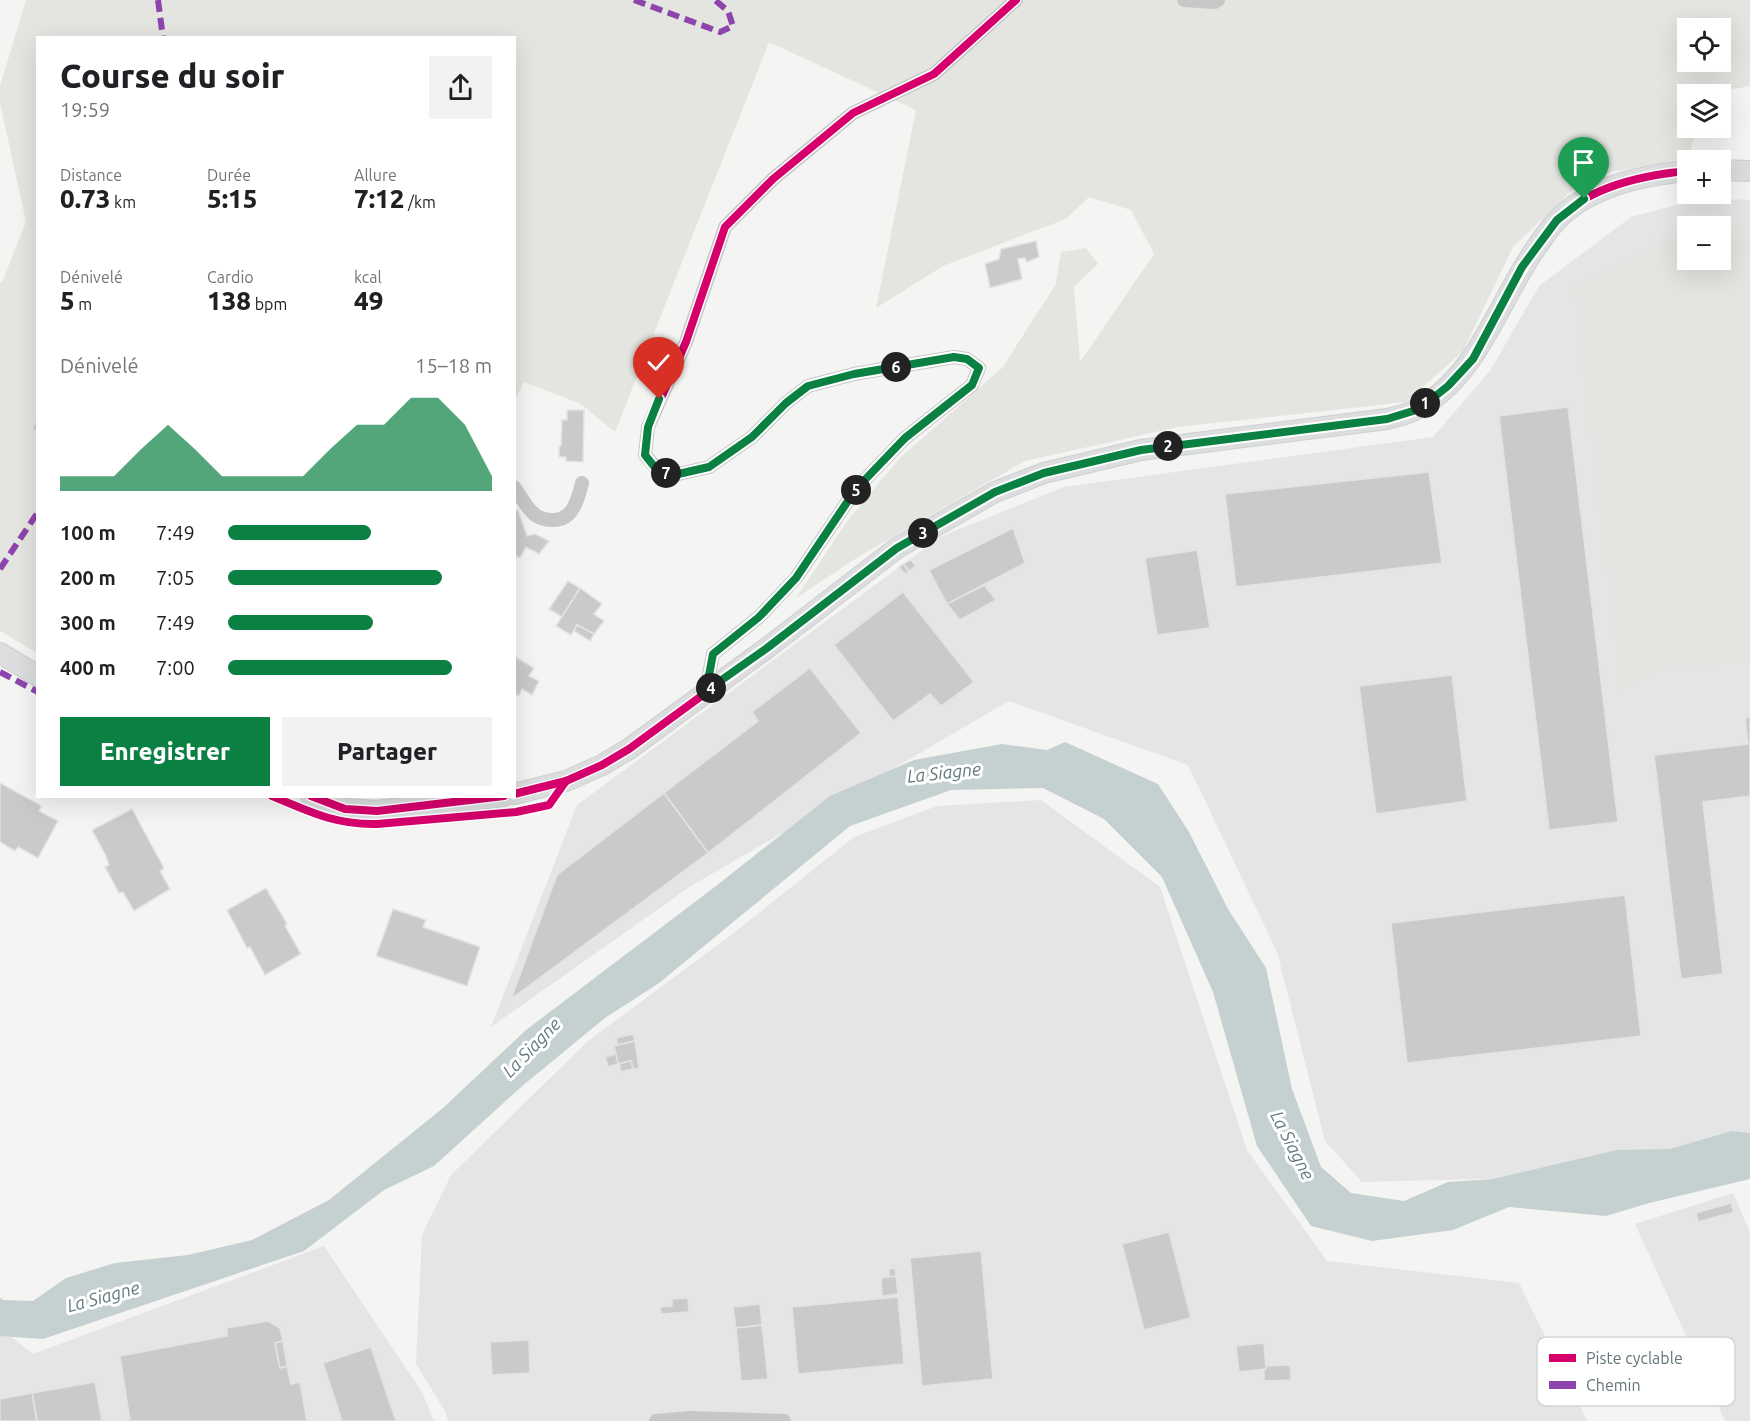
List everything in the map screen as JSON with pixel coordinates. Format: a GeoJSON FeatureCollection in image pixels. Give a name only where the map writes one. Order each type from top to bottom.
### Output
{"type":"FeatureCollection","features":[{"type":"Feature","properties":{"kind":"main road"},"geometry":{"type":"LineString","coordinates":[[1731,170],[1750,171]]}},
{"type":"Feature","properties":{"kind":"main road"},"geometry":{"type":"LineString","coordinates":[[516,794],[566,781],[602,765],[629,749],[767,648],[897,548],[1004,488],[1060,468],[1141,450],[1387,419],[1413,411],[1448,386],[1473,359],[1522,267],[1557,220],[1584,199],[1610,187],[1677,172]]}},
{"type":"Feature","properties":{"kind":"main road"},"geometry":{"type":"LineString","coordinates":[[0,653],[36,675]]}},
{"type":"Feature","properties":{"kind":"main road"},"geometry":{"type":"LineString","coordinates":[[316,798],[345,809],[377,811],[487,798]]}},
{"type":"Feature","properties":{"kind":"street"},"geometry":{"type":"LineString","coordinates":[[706,691],[713,654],[759,617],[796,578],[856,489],[905,438],[972,385],[979,368],[967,359],[954,357],[854,374],[808,386],[786,403],[752,437],[709,467],[674,475],[657,470],[645,455],[648,427],[686,342],[725,227],[773,179],[853,113],[934,74],[1016,0]]}},
{"type":"Feature","properties":{"kind":"street"},"geometry":{"type":"LineString","coordinates":[[1184,0],[1215,2],[1218,0]]}},
{"type":"Feature","properties":{"kind":"street"},"geometry":{"type":"LineString","coordinates":[[516,490],[534,514],[544,519],[556,520],[569,514],[577,503],[582,483]]}},
{"type":"Feature","properties":{"kind":"street"},"geometry":{"type":"LineString","coordinates":[[656,1421],[691,1418],[784,1421]]}},
{"type":"Feature","properties":{"kind":"shaded area"},"geometry":{"type":"Polygon","coordinates":[[[26,0],[1750,0],[1750,86],[1731,90],[1731,84],[1677,84],[1677,138],[1694,138],[1691,150],[1677,150],[1677,161],[1587,176],[1513,247],[1463,351],[1406,402],[1178,427],[1025,461],[858,557],[796,598],[848,520],[901,457],[1002,368],[1056,284],[1061,252],[1086,248],[1098,264],[1074,287],[1080,362],[1154,254],[1131,210],[1089,197],[1066,219],[943,266],[876,308],[916,110],[769,42],[615,432],[581,404],[524,382],[516,399],[516,36],[36,36],[36,652],[0,631],[0,283],[26,222],[0,103],[0,86],[26,0]]]}},
{"type":"Feature","properties":{"kind":"shaded area"},"geometry":{"type":"Polygon","coordinates":[[[1731,199],[1750,200],[1750,1167],[1747,1172],[1362,1182],[1325,1141],[1277,952],[1188,765],[1009,701],[691,886],[491,1027],[577,805],[940,537],[1064,487],[1433,437],[1490,371],[1539,286],[1631,217],[1680,204],[1731,204],[1731,199]]]}},
{"type":"Feature","properties":{"kind":"shaded area"},"geometry":{"type":"Polygon","coordinates":[[[1750,223],[1750,661],[1655,669],[1622,689],[1574,286],[1677,234],[1677,270],[1731,270],[1731,224],[1750,223]]]}},
{"type":"Feature","properties":{"kind":"shaded area"},"geometry":{"type":"Polygon","coordinates":[[[1041,800],[1160,887],[1247,1150],[1327,1261],[1519,1283],[1546,1337],[1537,1337],[1537,1406],[1580,1406],[1587,1421],[448,1421],[445,1411],[416,1364],[422,1235],[451,1175],[588,1041],[734,933],[854,837],[937,806],[1041,800]]]}},
{"type":"Feature","properties":{"kind":"shaded area"},"geometry":{"type":"Polygon","coordinates":[[[1733,1193],[1750,1232],[1750,1421],[1725,1421],[1718,1406],[1735,1406],[1735,1337],[1687,1337],[1635,1224],[1733,1193]]]}},
{"type":"Feature","properties":{"kind":"shaded area"},"geometry":{"type":"Polygon","coordinates":[[[324,1246],[422,1392],[434,1421],[0,1421],[0,1328],[33,1354],[324,1246]]]}},
{"type":"Feature","properties":{"kind":"water","name":"La Siagne"},"geometry":{"type":"Polygon","coordinates":[[[1065,742],[1158,784],[1189,832],[1228,909],[1266,968],[1292,1089],[1321,1167],[1351,1193],[1404,1201],[1448,1182],[1493,1179],[1617,1150],[1670,1149],[1732,1131],[1750,1133],[1750,1179],[1649,1203],[1606,1216],[1509,1207],[1453,1230],[1372,1241],[1311,1226],[1257,1146],[1213,992],[1162,877],[1104,819],[1043,788],[951,790],[850,826],[659,983],[605,1018],[521,1087],[434,1166],[384,1190],[304,1251],[43,1339],[0,1336],[0,1298],[33,1301],[66,1278],[115,1263],[188,1255],[252,1240],[329,1200],[443,1108],[526,1030],[830,796],[914,760],[1002,744],[1047,750],[1065,742]]]}},
{"type":"Feature","properties":{"kind":"building"},"geometry":{"type":"Polygon","coordinates":[[[1036,241],[1039,257],[1027,262],[1025,258],[1018,259],[1022,279],[990,288],[985,264],[999,259],[1001,249],[1036,241]]]}},
{"type":"Feature","properties":{"kind":"building"},"geometry":{"type":"Polygon","coordinates":[[[1568,407],[1618,822],[1549,830],[1499,416],[1568,407]]]}},
{"type":"Feature","properties":{"kind":"building"},"geometry":{"type":"Polygon","coordinates":[[[567,410],[584,410],[583,462],[566,461],[566,457],[559,457],[562,420],[567,420],[567,410]]]}},
{"type":"Feature","properties":{"kind":"building"},"geometry":{"type":"Polygon","coordinates":[[[1429,472],[1442,563],[1236,587],[1225,494],[1429,472]]]}},
{"type":"Feature","properties":{"kind":"building"},"geometry":{"type":"Polygon","coordinates":[[[516,510],[518,510],[527,536],[535,534],[549,541],[539,554],[526,547],[520,558],[516,556],[516,510]]]}},
{"type":"Feature","properties":{"kind":"building"},"geometry":{"type":"Polygon","coordinates":[[[1013,528],[1025,563],[947,604],[929,570],[1013,528]]]}},
{"type":"Feature","properties":{"kind":"building"},"geometry":{"type":"Polygon","coordinates":[[[1197,550],[1210,628],[1157,635],[1145,558],[1197,550]]]}},
{"type":"Feature","properties":{"kind":"building"},"geometry":{"type":"Polygon","coordinates":[[[911,560],[916,566],[909,571],[903,564],[911,560]]]}},
{"type":"Feature","properties":{"kind":"building"},"geometry":{"type":"Polygon","coordinates":[[[903,564],[909,571],[905,574],[899,567],[903,564]]]}},
{"type":"Feature","properties":{"kind":"building"},"geometry":{"type":"Polygon","coordinates":[[[568,581],[580,588],[562,617],[549,609],[568,581]]]}},
{"type":"Feature","properties":{"kind":"building"},"geometry":{"type":"Polygon","coordinates":[[[984,585],[996,600],[960,620],[947,604],[984,585]]]}},
{"type":"Feature","properties":{"kind":"building"},"geometry":{"type":"Polygon","coordinates":[[[580,588],[602,604],[594,614],[604,621],[594,634],[577,625],[571,635],[556,626],[580,588]]]}},
{"type":"Feature","properties":{"kind":"building"},"geometry":{"type":"Polygon","coordinates":[[[903,592],[974,682],[941,706],[930,694],[893,721],[834,645],[903,592]]]}},
{"type":"Feature","properties":{"kind":"building"},"geometry":{"type":"Polygon","coordinates":[[[577,625],[594,634],[590,641],[574,631],[577,625]]]}},
{"type":"Feature","properties":{"kind":"building"},"geometry":{"type":"Polygon","coordinates":[[[516,657],[534,668],[529,676],[539,681],[532,695],[522,689],[519,696],[516,694],[516,657]]]}},
{"type":"Feature","properties":{"kind":"building"},"geometry":{"type":"Polygon","coordinates":[[[810,668],[861,733],[708,853],[664,793],[758,721],[752,712],[810,668]]]}},
{"type":"Feature","properties":{"kind":"building"},"geometry":{"type":"Polygon","coordinates":[[[1452,675],[1467,801],[1376,814],[1359,686],[1452,675]]]}},
{"type":"Feature","properties":{"kind":"building"},"geometry":{"type":"Polygon","coordinates":[[[1750,717],[1750,796],[1703,802],[1723,974],[1681,979],[1654,755],[1748,744],[1745,718],[1750,717]]]}},
{"type":"Feature","properties":{"kind":"building"},"geometry":{"type":"Polygon","coordinates":[[[0,783],[42,806],[39,811],[58,821],[38,858],[18,847],[15,851],[0,842],[0,783]]]}},
{"type":"Feature","properties":{"kind":"building"},"geometry":{"type":"Polygon","coordinates":[[[664,793],[708,853],[511,999],[557,875],[664,793]]]}},
{"type":"Feature","properties":{"kind":"building"},"geometry":{"type":"Polygon","coordinates":[[[132,809],[164,868],[160,871],[170,889],[134,911],[123,892],[119,893],[105,867],[109,865],[106,856],[92,830],[132,809]]]}},
{"type":"Feature","properties":{"kind":"building"},"geometry":{"type":"Polygon","coordinates":[[[266,888],[301,954],[265,975],[250,947],[247,948],[227,910],[266,888]]]}},
{"type":"Feature","properties":{"kind":"building"},"geometry":{"type":"Polygon","coordinates":[[[1625,895],[1641,1036],[1407,1063],[1391,923],[1625,895]]]}},
{"type":"Feature","properties":{"kind":"building"},"geometry":{"type":"Polygon","coordinates":[[[393,909],[426,920],[423,927],[480,947],[467,986],[376,956],[393,909]]]}},
{"type":"Feature","properties":{"kind":"building"},"geometry":{"type":"Polygon","coordinates":[[[633,1034],[635,1041],[618,1045],[616,1038],[633,1034]]]}},
{"type":"Feature","properties":{"kind":"building"},"geometry":{"type":"Polygon","coordinates":[[[635,1041],[639,1068],[633,1069],[631,1061],[618,1064],[614,1046],[635,1041]]]}},
{"type":"Feature","properties":{"kind":"building"},"geometry":{"type":"Polygon","coordinates":[[[616,1054],[618,1064],[608,1067],[605,1057],[616,1054]]]}},
{"type":"Feature","properties":{"kind":"building"},"geometry":{"type":"Polygon","coordinates":[[[631,1061],[633,1069],[621,1072],[619,1064],[631,1061]]]}},
{"type":"Feature","properties":{"kind":"building"},"geometry":{"type":"Polygon","coordinates":[[[1731,1203],[1734,1212],[1698,1222],[1696,1213],[1731,1203]]]}},
{"type":"Feature","properties":{"kind":"building"},"geometry":{"type":"Polygon","coordinates":[[[1169,1232],[1191,1318],[1144,1330],[1122,1244],[1169,1232]]]}},
{"type":"Feature","properties":{"kind":"building"},"geometry":{"type":"Polygon","coordinates":[[[981,1251],[993,1379],[922,1386],[910,1258],[981,1251]]]}},
{"type":"Feature","properties":{"kind":"building"},"geometry":{"type":"Polygon","coordinates":[[[895,1268],[896,1276],[889,1277],[889,1269],[895,1268]]]}},
{"type":"Feature","properties":{"kind":"building"},"geometry":{"type":"Polygon","coordinates":[[[896,1276],[898,1294],[882,1296],[881,1278],[896,1276]]]}},
{"type":"Feature","properties":{"kind":"building"},"geometry":{"type":"Polygon","coordinates":[[[898,1297],[904,1364],[798,1374],[792,1307],[898,1297]]]}},
{"type":"Feature","properties":{"kind":"building"},"geometry":{"type":"Polygon","coordinates":[[[688,1298],[689,1312],[661,1314],[660,1307],[672,1306],[672,1299],[688,1298]]]}},
{"type":"Feature","properties":{"kind":"building"},"geometry":{"type":"Polygon","coordinates":[[[760,1304],[762,1325],[736,1328],[733,1307],[760,1304]]]}},
{"type":"Feature","properties":{"kind":"building"},"geometry":{"type":"Polygon","coordinates":[[[268,1321],[280,1328],[283,1341],[275,1343],[280,1368],[287,1366],[291,1384],[300,1382],[307,1421],[130,1421],[120,1356],[227,1336],[227,1328],[268,1321]]]}},
{"type":"Feature","properties":{"kind":"building"},"geometry":{"type":"Polygon","coordinates":[[[762,1325],[768,1379],[741,1381],[736,1328],[762,1325]]]}},
{"type":"Feature","properties":{"kind":"building"},"geometry":{"type":"Polygon","coordinates":[[[529,1340],[530,1373],[492,1375],[490,1342],[529,1340]]]}},
{"type":"Feature","properties":{"kind":"building"},"geometry":{"type":"Polygon","coordinates":[[[283,1341],[287,1366],[280,1368],[275,1343],[283,1341]]]}},
{"type":"Feature","properties":{"kind":"building"},"geometry":{"type":"Polygon","coordinates":[[[1264,1343],[1266,1369],[1239,1372],[1236,1346],[1264,1343]]]}},
{"type":"Feature","properties":{"kind":"building"},"geometry":{"type":"Polygon","coordinates":[[[371,1347],[396,1421],[342,1421],[323,1363],[371,1347]]]}},
{"type":"Feature","properties":{"kind":"building"},"geometry":{"type":"Polygon","coordinates":[[[1290,1365],[1291,1380],[1264,1381],[1266,1366],[1290,1365]]]}},
{"type":"Feature","properties":{"kind":"building"},"geometry":{"type":"Polygon","coordinates":[[[95,1382],[102,1421],[37,1421],[32,1393],[95,1382]]]}},
{"type":"Feature","properties":{"kind":"building"},"geometry":{"type":"Polygon","coordinates":[[[32,1393],[37,1421],[0,1421],[0,1399],[32,1393]]]}},
{"type":"Feature","properties":{"kind":"marked path"},"geometry":{"type":"LineString","coordinates":[[158,0],[163,36]]}},
{"type":"Feature","properties":{"kind":"marked path"},"geometry":{"type":"LineString","coordinates":[[634,0],[720,32],[733,26],[728,11],[715,0]]}},
{"type":"Feature","properties":{"kind":"marked path"},"geometry":{"type":"LineString","coordinates":[[0,569],[36,515]]}},
{"type":"Feature","properties":{"kind":"marked path"},"geometry":{"type":"LineString","coordinates":[[0,672],[36,691]]}},
{"type":"Feature","properties":{"kind":"cycle path"},"geometry":{"type":"LineString","coordinates":[[706,691],[713,654],[759,617],[796,578],[856,489],[905,438],[972,385],[979,368],[967,359],[954,357],[854,374],[808,386],[786,403],[752,437],[709,467],[674,475],[657,469],[645,455],[648,427],[686,342],[725,227],[773,179],[853,113],[934,74],[1016,0]]}},
{"type":"Feature","properties":{"kind":"cycle path"},"geometry":{"type":"LineString","coordinates":[[516,794],[566,781],[602,765],[629,749],[767,648],[897,548],[995,492],[1044,473],[1141,450],[1387,419],[1413,411],[1435,397],[1454,380],[1471,359],[1538,245],[1554,223],[1570,208],[1618,184],[1677,173]]}},
{"type":"Feature","properties":{"kind":"cycle path"},"geometry":{"type":"LineString","coordinates":[[277,798],[336,820],[377,824],[516,812],[549,805],[566,781]]}},
{"type":"Feature","properties":{"kind":"cycle path"},"geometry":{"type":"LineString","coordinates":[[316,798],[345,809],[377,811],[487,798]]}},
{"type":"Feature","properties":{"kind":"route"},"geometry":{"type":"LineString","coordinates":[[659,399],[648,427],[645,455],[657,470],[674,475],[709,467],[752,437],[786,403],[808,386],[854,374],[954,357],[967,359],[979,368],[972,385],[905,438],[856,489],[796,578],[759,617],[713,654],[706,691],[767,648],[897,548],[995,492],[1068,466],[1141,450],[1387,419],[1413,411],[1448,386],[1473,359],[1522,267],[1557,220],[1584,199]]}}]}
